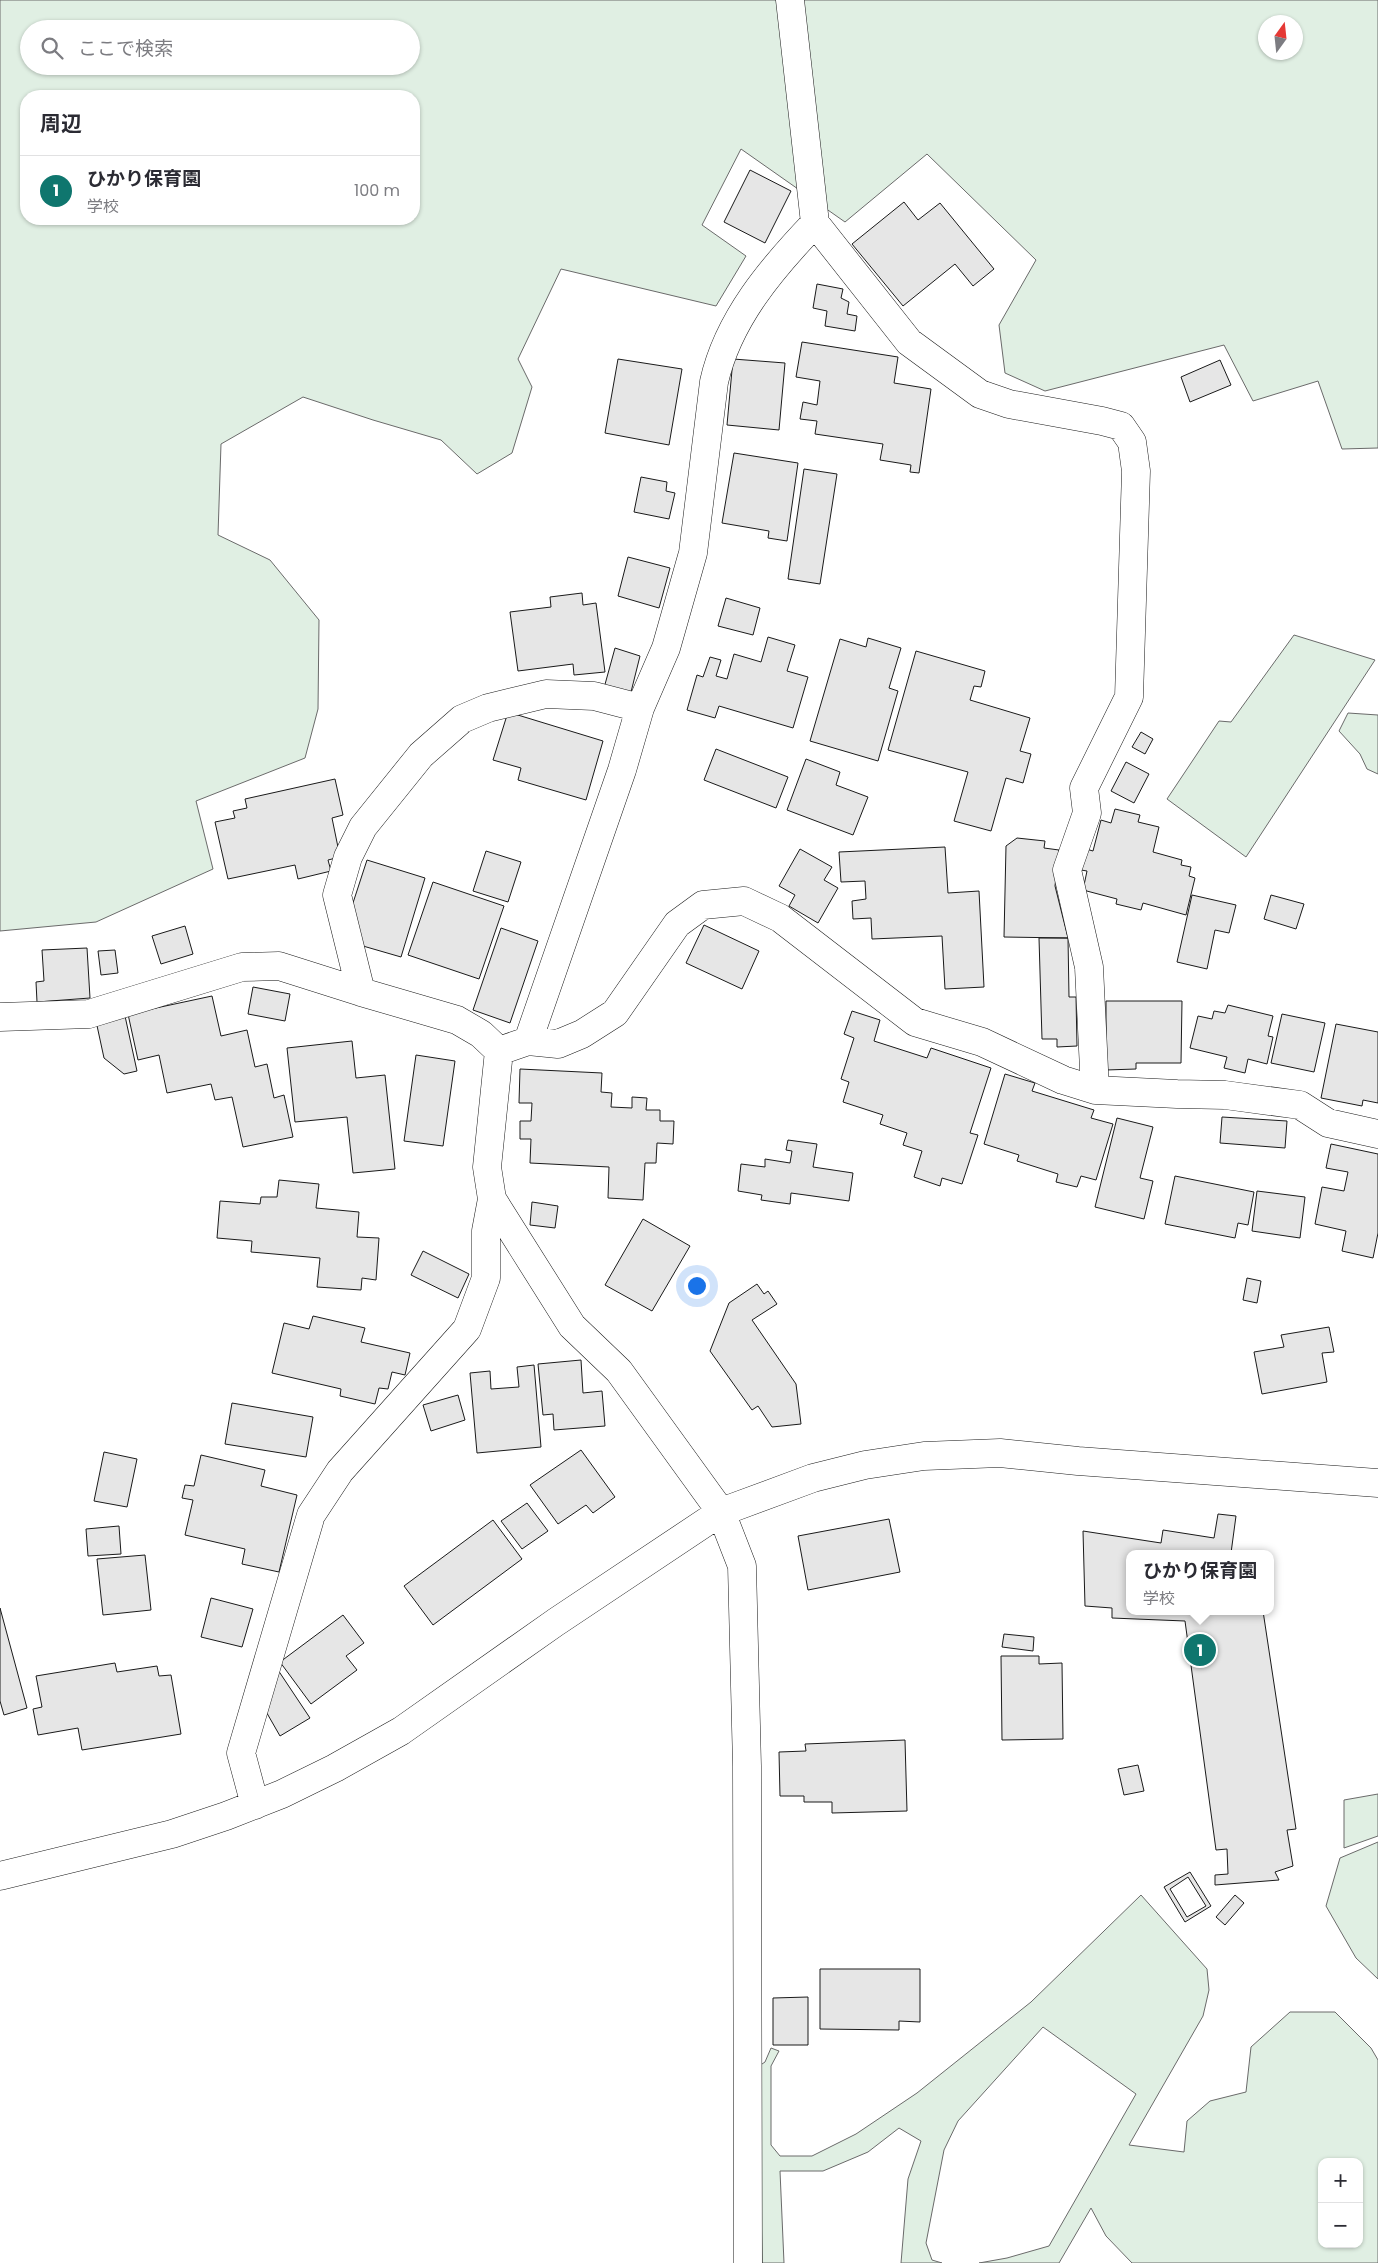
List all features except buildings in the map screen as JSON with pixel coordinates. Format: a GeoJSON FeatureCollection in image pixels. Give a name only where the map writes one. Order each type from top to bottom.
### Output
{"type":"FeatureCollection","features":[{"type":"Feature","properties":{"kind":"street"},"geometry":{"type":"LineString","coordinates":[[790,0],[815,223],[909,342],[980,394],[1009,404],[1102,420],[1121,426],[1132,442],[1136,471],[1129,697],[1084,788],[1087,813],[1067,870],[1089,967],[1095,1090]]}},
{"type":"Feature","properties":{"kind":"street"},"geometry":{"type":"LineString","coordinates":[[528,1041],[618,779],[640,708],[666,648],[693,552],[714,382],[720,357],[734,325],[776,265],[815,223]]}},
{"type":"Feature","properties":{"kind":"street"},"geometry":{"type":"LineString","coordinates":[[361,992],[337,895],[348,857],[363,827],[421,755],[462,719],[488,708],[546,694],[594,696],[640,708]]}},
{"type":"Feature","properties":{"kind":"street"},"geometry":{"type":"LineString","coordinates":[[498,1051],[528,1041],[558,1044],[582,1034],[615,1013],[677,924],[703,905],[744,901],[780,918],[915,1022],[982,1042],[1063,1080],[1095,1090],[1176,1094],[1225,1094],[1300,1105],[1328,1124],[1378,1134]]}},
{"type":"Feature","properties":{"kind":"street"},"geometry":{"type":"LineString","coordinates":[[0,1017],[90,1014],[242,967],[279,966],[457,1020],[482,1034],[498,1051],[487,1167],[492,1199],[486,1231],[486,1278],[467,1329],[340,1471],[311,1515],[241,1752],[255,1805]]}},
{"type":"Feature","properties":{"kind":"street"},"geometry":{"type":"LineString","coordinates":[[492,1199],[572,1326],[619,1371],[721,1512],[742,1566],[747,1766],[748,2263]]}},
{"type":"Feature","properties":{"kind":"street"},"geometry":{"type":"LineString","coordinates":[[0,1876],[172,1834],[255,1805],[335,1768],[401,1731],[556,1622],[721,1512],[813,1478],[848,1469],[924,1456],[1000,1453],[1078,1461],[1378,1483]]}},
{"type":"Feature","properties":{"kind":"green space"},"geometry":{"type":"Polygon","coordinates":[[[0,0],[1378,0],[1378,448],[1342,449],[1318,381],[1253,401],[1224,345],[1045,391],[1005,373],[999,325],[1036,260],[927,154],[845,222],[741,149],[702,225],[746,256],[716,306],[561,269],[518,359],[532,387],[512,453],[477,474],[441,440],[303,397],[221,444],[218,535],[270,560],[319,620],[318,709],[305,758],[196,801],[213,869],[96,922],[0,931],[0,0]]]}},
{"type":"Feature","properties":{"kind":"green space"},"geometry":{"type":"Polygon","coordinates":[[[1294,635],[1375,660],[1246,857],[1167,799],[1219,721],[1231,722],[1294,635]]]}},
{"type":"Feature","properties":{"kind":"green space"},"geometry":{"type":"Polygon","coordinates":[[[1348,713],[1378,715],[1378,774],[1367,769],[1360,754],[1339,731],[1348,713]]]}},
{"type":"Feature","properties":{"kind":"green space"},"geometry":{"type":"Polygon","coordinates":[[[1378,1794],[1378,1836],[1344,1848],[1344,1800],[1378,1794]]]}},
{"type":"Feature","properties":{"kind":"green space"},"geometry":{"type":"Polygon","coordinates":[[[1378,1842],[1378,1979],[1356,1958],[1326,1906],[1340,1858],[1378,1842]]]}},
{"type":"Feature","properties":{"kind":"green space"},"geometry":{"type":"Polygon","coordinates":[[[1141,1895],[1207,1969],[1209,1990],[1203,2016],[1129,2145],[1184,2152],[1187,2121],[1210,2101],[1246,2092],[1251,2047],[1290,2012],[1335,2012],[1371,2048],[1378,2060],[1378,2263],[1132,2263],[1106,2236],[1091,2208],[1059,2263],[979,2263],[1007,2258],[1049,2246],[1136,2094],[1043,2027],[958,2121],[944,2150],[926,2243],[932,2260],[942,2263],[901,2263],[908,2179],[921,2141],[899,2128],[868,2152],[823,2171],[780,2171],[784,2263],[762,2263],[759,2066],[765,2062],[771,2048],[779,2051],[771,2066],[771,2145],[780,2156],[812,2156],[856,2134],[917,2093],[1031,2002],[1141,1895]]]}},
{"type":"Feature","properties":{"kind":"place","name":"ひかり保育園"},"geometry":{"type":"Point","coordinates":[1200,1650]}}]}
